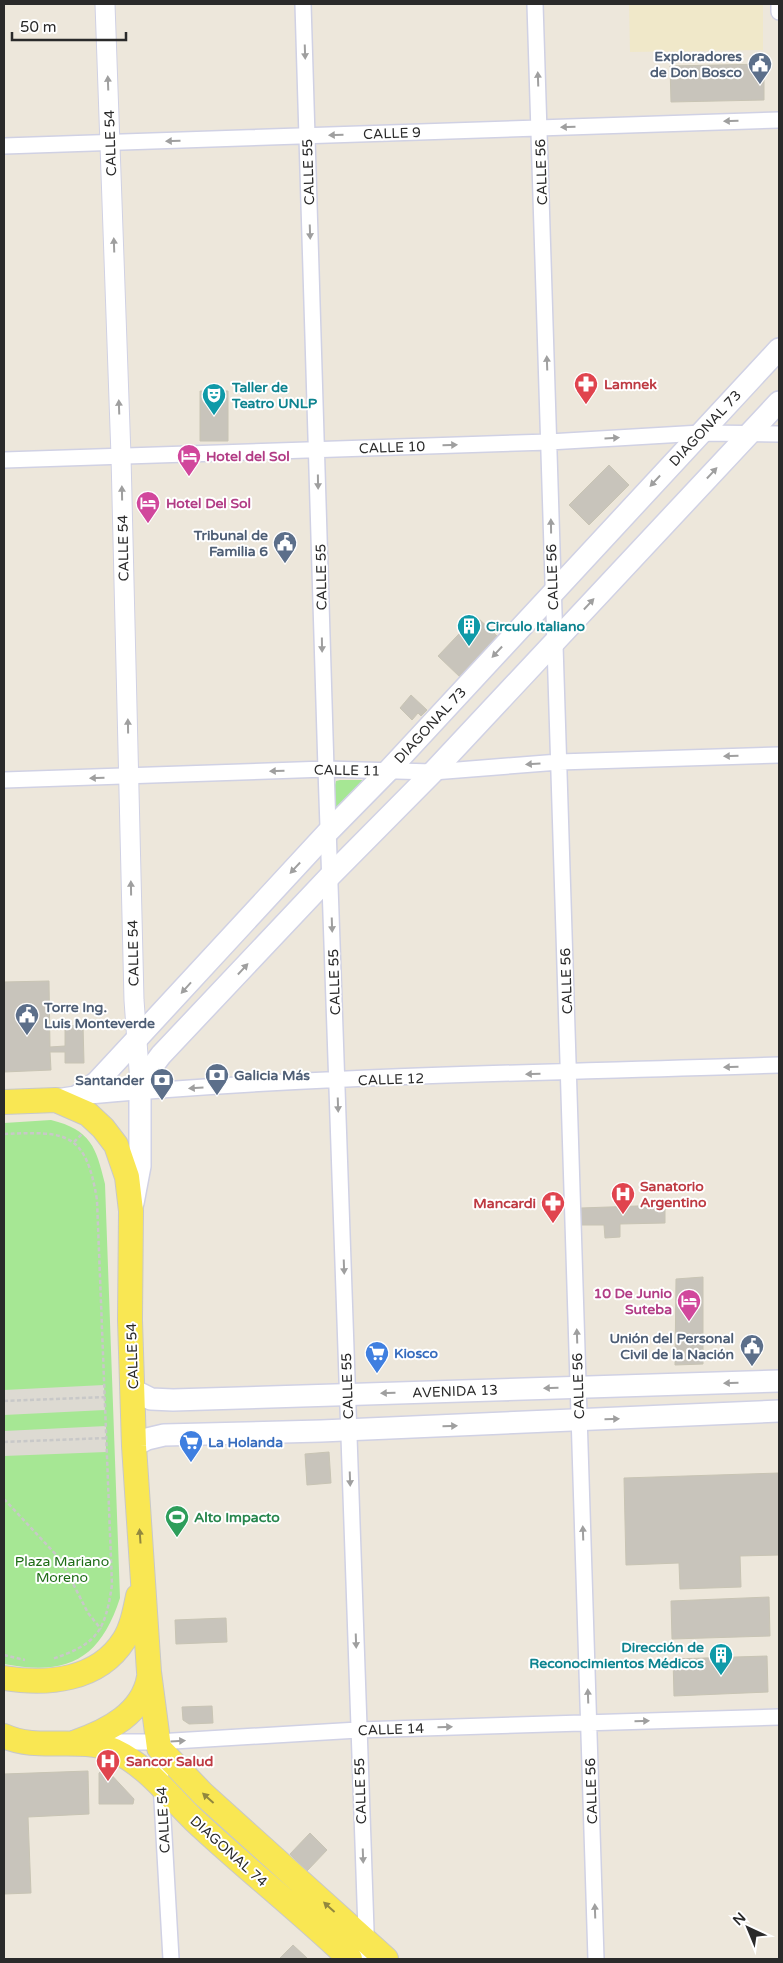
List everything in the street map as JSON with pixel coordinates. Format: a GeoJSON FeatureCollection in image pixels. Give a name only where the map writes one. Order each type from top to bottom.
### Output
{"type":"FeatureCollection","features":[{"type":"Feature","properties":{"kind":"main road","name":"DIAGONAL 73"},"geometry":{"type":"LineString","coordinates":[[66,1099],[97,1082],[136,1042],[328,832],[388,771],[779,349]]}},
{"type":"Feature","properties":{"kind":"main road"},"geometry":{"type":"LineString","coordinates":[[139,1087],[161,1055],[330,876],[433,772],[779,402]]}},
{"type":"Feature","properties":{"kind":"main road","name":"CALLE 54"},"geometry":{"type":"LineString","coordinates":[[139,1087],[140,1166],[131,1211],[134,1446],[142,1574],[158,1745]]}},
{"type":"Feature","properties":{"kind":"main road"},"geometry":{"type":"LineString","coordinates":[[66,1099],[88,1114],[111,1137],[122,1159],[131,1211]]}},
{"type":"Feature","properties":{"kind":"main road","name":"CALLE 12"},"geometry":{"type":"LineString","coordinates":[[4,1102],[66,1099]]}},
{"type":"Feature","properties":{"kind":"main road","name":"AVENIDA 13"},"geometry":{"type":"LineString","coordinates":[[133,1390],[151,1399],[173,1400],[779,1381]]}},
{"type":"Feature","properties":{"kind":"main road"},"geometry":{"type":"LineString","coordinates":[[134,1446],[147,1439],[164,1435],[349,1430],[779,1412]]}},
{"type":"Feature","properties":{"kind":"main road"},"geometry":{"type":"LineString","coordinates":[[4,1678],[25,1681],[56,1680],[86,1674],[104,1662],[124,1640],[133,1621],[142,1574]]}},
{"type":"Feature","properties":{"kind":"main road"},"geometry":{"type":"LineString","coordinates":[[76,1742],[113,1726],[132,1711],[145,1692],[150,1672]]}},
{"type":"Feature","properties":{"kind":"main road","name":"CALLE 14"},"geometry":{"type":"LineString","coordinates":[[4,1736],[26,1744],[76,1742]]}},
{"type":"Feature","properties":{"kind":"main road","name":"DIAGONAL 74"},"geometry":{"type":"LineString","coordinates":[[76,1742],[116,1752],[138,1765],[195,1821],[350,1959]]}},
{"type":"Feature","properties":{"kind":"main road","name":"DIAGONAL 74"},"geometry":{"type":"LineString","coordinates":[[158,1745],[191,1783],[366,1949],[386,1959]]}},
{"type":"Feature","properties":{"kind":"street","name":"CALLE 54"},"geometry":{"type":"LineString","coordinates":[[105,4],[121,456],[136,1042],[139,1087]]}},
{"type":"Feature","properties":{"kind":"street","name":"CALLE 55"},"geometry":{"type":"LineString","coordinates":[[303,4],[328,832],[338,1080],[366,1949]]}},
{"type":"Feature","properties":{"kind":"street","name":"CALLE 56"},"geometry":{"type":"LineString","coordinates":[[535,4],[596,1959]]}},
{"type":"Feature","properties":{"kind":"street"},"geometry":{"type":"LineString","coordinates":[[779,4],[779,12]]}},
{"type":"Feature","properties":{"kind":"street","name":"CALLE 9"},"geometry":{"type":"LineString","coordinates":[[4,146],[779,120]]}},
{"type":"Feature","properties":{"kind":"street","name":"CALLE 10"},"geometry":{"type":"LineString","coordinates":[[4,460],[549,442],[700,433],[779,434]]}},
{"type":"Feature","properties":{"kind":"street","name":"CALLE 11"},"geometry":{"type":"LineString","coordinates":[[4,780],[129,777],[326,768],[433,772],[559,762],[779,754]]}},
{"type":"Feature","properties":{"kind":"street","name":"CALLE 12"},"geometry":{"type":"LineString","coordinates":[[66,1099],[139,1087],[779,1065]]}},
{"type":"Feature","properties":{"kind":"street","name":"CALLE 14"},"geometry":{"type":"LineString","coordinates":[[76,1742],[158,1745],[358,1730],[779,1717]]}},
{"type":"Feature","properties":{"kind":"street"},"geometry":{"type":"LineString","coordinates":[[4,1750],[26,1744]]}},
{"type":"Feature","properties":{"kind":"street","name":"CALLE 54"},"geometry":{"type":"LineString","coordinates":[[158,1745],[171,1959]]}},
{"type":"Feature","properties":{"kind":"path"},"geometry":{"type":"LineString","coordinates":[[4,1134],[46,1132],[58,1134],[72,1140],[82,1150],[88,1163],[97,1200],[112,1585],[108,1608],[101,1628],[88,1644],[78,1650],[50,1660]]}},
{"type":"Feature","properties":{"kind":"path"},"geometry":{"type":"LineString","coordinates":[[4,1401],[105,1397]]}},
{"type":"Feature","properties":{"kind":"path"},"geometry":{"type":"LineString","coordinates":[[4,1442],[106,1438]]}},
{"type":"Feature","properties":{"kind":"path"},"geometry":{"type":"LineString","coordinates":[[4,1499],[61,1560],[88,1614],[101,1628]]}},
{"type":"Feature","properties":{"kind":"path"},"geometry":{"type":"LineString","coordinates":[[4,1655],[27,1660]]}},
{"type":"Feature","properties":{"kind":"shaded area"},"geometry":{"type":"Polygon","coordinates":[[[629,4],[763,4],[763,50],[630,52],[629,4]]]}},
{"type":"Feature","properties":{"kind":"shaded area"},"geometry":{"type":"Polygon","coordinates":[[[104,1385],[105,1410],[4,1415],[4,1390],[104,1385]]]}},
{"type":"Feature","properties":{"kind":"shaded area"},"geometry":{"type":"Polygon","coordinates":[[[106,1426],[106,1452],[4,1456],[4,1431],[106,1426]]]}},
{"type":"Feature","properties":{"kind":"green space"},"geometry":{"type":"Polygon","coordinates":[[[367,780],[335,811],[335,785],[336,781],[367,780]]]}},
{"type":"Feature","properties":{"kind":"green space","name":"Plaza Mariano Moreno"},"geometry":{"type":"Polygon","coordinates":[[[51,1120],[75,1129],[90,1142],[95,1150],[105,1184],[120,1598],[112,1619],[102,1636],[91,1649],[78,1659],[63,1665],[26,1667],[4,1664],[4,1123],[51,1120]]]}},
{"type":"Feature","properties":{"kind":"building"},"geometry":{"type":"Polygon","coordinates":[[[764,64],[764,100],[671,102],[670,66],[764,64]]]}},
{"type":"Feature","properties":{"kind":"building","name":"Taller de Teatro UNLP"},"geometry":{"type":"Polygon","coordinates":[[[200,391],[228,391],[228,441],[200,441],[200,391]]]}},
{"type":"Feature","properties":{"kind":"building"},"geometry":{"type":"Polygon","coordinates":[[[609,465],[629,485],[589,525],[569,505],[609,465]]]}},
{"type":"Feature","properties":{"kind":"building","name":"Circulo Italiano"},"geometry":{"type":"Polygon","coordinates":[[[476,616],[499,638],[461,678],[438,656],[476,616]]]}},
{"type":"Feature","properties":{"kind":"building"},"geometry":{"type":"Polygon","coordinates":[[[411,695],[427,710],[421,716],[418,713],[412,720],[400,708],[411,695]]]}},
{"type":"Feature","properties":{"kind":"building","name":"Torre Ing. Luis Monteverde"},"geometry":{"type":"Polygon","coordinates":[[[49,981],[50,1047],[65,1046],[65,1026],[83,1025],[84,1063],[65,1063],[65,1052],[50,1052],[51,1070],[4,1072],[4,982],[49,981]]]}},
{"type":"Feature","properties":{"kind":"building","name":"Sanatorio Argentino"},"geometry":{"type":"Polygon","coordinates":[[[665,1205],[665,1223],[620,1224],[620,1237],[605,1238],[604,1225],[581,1225],[581,1208],[665,1205]]]}},
{"type":"Feature","properties":{"kind":"building","name":"10 De Junio Suteba"},"geometry":{"type":"Polygon","coordinates":[[[703,1277],[703,1364],[675,1365],[676,1279],[703,1277]]]}},
{"type":"Feature","properties":{"kind":"building"},"geometry":{"type":"Polygon","coordinates":[[[329,1452],[331,1483],[307,1485],[305,1454],[329,1452]]]}},
{"type":"Feature","properties":{"kind":"building"},"geometry":{"type":"Polygon","coordinates":[[[779,1473],[779,1555],[740,1556],[741,1587],[680,1589],[679,1563],[626,1565],[624,1478],[779,1473]]]}},
{"type":"Feature","properties":{"kind":"building"},"geometry":{"type":"Polygon","coordinates":[[[769,1597],[770,1636],[672,1639],[671,1601],[769,1597]]]}},
{"type":"Feature","properties":{"kind":"building"},"geometry":{"type":"Polygon","coordinates":[[[226,1618],[227,1642],[176,1644],[175,1620],[226,1618]]]}},
{"type":"Feature","properties":{"kind":"building","name":"Dirección de Reconocimientos Médicos"},"geometry":{"type":"Polygon","coordinates":[[[767,1656],[768,1692],[674,1696],[673,1659],[767,1656]]]}},
{"type":"Feature","properties":{"kind":"building"},"geometry":{"type":"Polygon","coordinates":[[[212,1706],[213,1723],[189,1724],[183,1720],[182,1707],[212,1706]]]}},
{"type":"Feature","properties":{"kind":"building","name":"Sancor Salud"},"geometry":{"type":"Polygon","coordinates":[[[106,1769],[134,1799],[133,1804],[99,1804],[99,1773],[106,1769]]]}},
{"type":"Feature","properties":{"kind":"building"},"geometry":{"type":"Polygon","coordinates":[[[88,1771],[89,1814],[28,1817],[31,1893],[4,1894],[4,1774],[88,1771]]]}},
{"type":"Feature","properties":{"kind":"building"},"geometry":{"type":"Polygon","coordinates":[[[310,1833],[327,1850],[307,1871],[290,1854],[310,1833]]]}},
{"type":"Feature","properties":{"kind":"building"},"geometry":{"type":"Polygon","coordinates":[[[293,1945],[307,1958],[279,1959],[293,1945]]]}},
{"type":"Feature","properties":{"kind":"place","name":"Exploradores de Don Bosco"},"geometry":{"type":"Point","coordinates":[760,85]}},
{"type":"Feature","properties":{"kind":"place","name":"Lamnek"},"geometry":{"type":"Point","coordinates":[586,405]}},
{"type":"Feature","properties":{"kind":"place","name":"Taller de Teatro UNLP"},"geometry":{"type":"Point","coordinates":[214,416]}},
{"type":"Feature","properties":{"kind":"place","name":"Hotel del Sol"},"geometry":{"type":"Point","coordinates":[189,477]}},
{"type":"Feature","properties":{"kind":"place","name":"Hotel Del Sol"},"geometry":{"type":"Point","coordinates":[148,524]}},
{"type":"Feature","properties":{"kind":"place","name":"Tribunal de Familia 6"},"geometry":{"type":"Point","coordinates":[285,564]}},
{"type":"Feature","properties":{"kind":"place","name":"Circulo Italiano"},"geometry":{"type":"Point","coordinates":[469,647]}},
{"type":"Feature","properties":{"kind":"place","name":"Torre Ing. Luis Monteverde"},"geometry":{"type":"Point","coordinates":[27,1036]}},
{"type":"Feature","properties":{"kind":"place","name":"Galicia Más"},"geometry":{"type":"Point","coordinates":[217,1096]}},
{"type":"Feature","properties":{"kind":"place","name":"Santander"},"geometry":{"type":"Point","coordinates":[162,1101]}},
{"type":"Feature","properties":{"kind":"place","name":"Sanatorio Argentino"},"geometry":{"type":"Point","coordinates":[623,1215]}},
{"type":"Feature","properties":{"kind":"place","name":"Mancardi"},"geometry":{"type":"Point","coordinates":[553,1224]}},
{"type":"Feature","properties":{"kind":"place","name":"10 De Junio Suteba"},"geometry":{"type":"Point","coordinates":[689,1322]}},
{"type":"Feature","properties":{"kind":"place","name":"Unión del Personal Civil de la Nación"},"geometry":{"type":"Point","coordinates":[752,1367]}},
{"type":"Feature","properties":{"kind":"place","name":"Kiosco"},"geometry":{"type":"Point","coordinates":[377,1374]}},
{"type":"Feature","properties":{"kind":"place","name":"La Holanda"},"geometry":{"type":"Point","coordinates":[191,1463]}},
{"type":"Feature","properties":{"kind":"place","name":"Alto Impacto"},"geometry":{"type":"Point","coordinates":[177,1538]}},
{"type":"Feature","properties":{"kind":"place","name":"Dirección de Reconocimientos Médicos"},"geometry":{"type":"Point","coordinates":[721,1676]}},
{"type":"Feature","properties":{"kind":"place","name":"Sancor Salud"},"geometry":{"type":"Point","coordinates":[108,1782]}}]}
